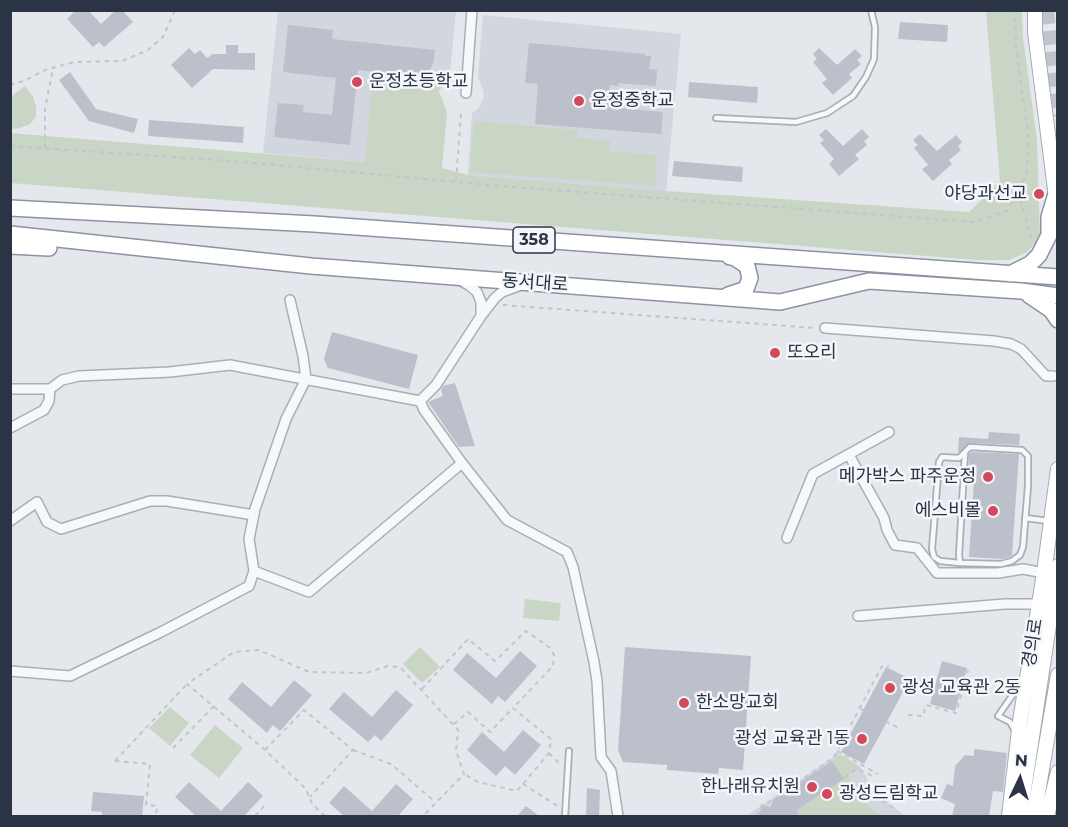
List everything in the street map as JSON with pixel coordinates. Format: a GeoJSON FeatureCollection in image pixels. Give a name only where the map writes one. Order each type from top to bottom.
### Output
{"type":"FeatureCollection","features":[{"type":"Feature","properties":{"kind":"highway"},"geometry":{"type":"LineString","coordinates":[[10,198],[314,224]]}},
{"type":"Feature","properties":{"kind":"highway"},"geometry":{"type":"LineString","coordinates":[[1009,274],[1030,264],[1040,255],[1049,235],[1049,217],[1057,201]]}},
{"type":"Feature","properties":{"kind":"highway","name":"358"},"geometry":{"type":"LineString","coordinates":[[10,208],[314,224],[1058,278]]}},
{"type":"Feature","properties":{"kind":"highway","name":"동서대로"},"geometry":{"type":"LineString","coordinates":[[10,234],[311,266],[780,302],[869,281],[1021,291],[1058,296]]}},
{"type":"Feature","properties":{"kind":"highway"},"geometry":{"type":"LineString","coordinates":[[10,246],[311,266]]}},
{"type":"Feature","properties":{"kind":"highway"},"geometry":{"type":"LineString","coordinates":[[701,296],[734,294],[746,290],[750,278],[747,266],[735,258],[706,252]]}},
{"type":"Feature","properties":{"kind":"highway"},"geometry":{"type":"LineString","coordinates":[[1021,291],[1037,299],[1051,310],[1058,320]]}},
{"type":"Feature","properties":{"kind":"main road"},"geometry":{"type":"LineString","coordinates":[[1035,10],[1035,32],[1057,201]]}},
{"type":"Feature","properties":{"kind":"main road","name":"경의로"},"geometry":{"type":"LineString","coordinates":[[1008,816],[1058,469]]}},
{"type":"Feature","properties":{"kind":"main road"},"geometry":{"type":"LineString","coordinates":[[1020,816],[1058,566]]}},
{"type":"Feature","properties":{"kind":"main road","name":"경의로"},"geometry":{"type":"LineString","coordinates":[[1034,816],[1058,675]]}},
{"type":"Feature","properties":{"kind":"main road"},"geometry":{"type":"LineString","coordinates":[[1047,816],[1058,772]]}},
{"type":"Feature","properties":{"kind":"street"},"geometry":{"type":"LineString","coordinates":[[466,93],[472,10]]}},
{"type":"Feature","properties":{"kind":"street"},"geometry":{"type":"LineString","coordinates":[[438,276],[460,280],[470,286],[477,292],[483,312]]}},
{"type":"Feature","properties":{"kind":"street"},"geometry":{"type":"LineString","coordinates":[[420,401],[436,385],[483,312],[502,292],[535,283]]}},
{"type":"Feature","properties":{"kind":"street"},"geometry":{"type":"LineString","coordinates":[[10,671],[70,676],[249,586],[254,570],[249,538],[254,515],[286,419],[306,379],[290,300]]}},
{"type":"Feature","properties":{"kind":"street"},"geometry":{"type":"LineString","coordinates":[[825,328],[1011,344],[1021,349],[1046,376],[1053,376]]}},
{"type":"Feature","properties":{"kind":"street"},"geometry":{"type":"LineString","coordinates":[[10,389],[50,389],[62,380],[79,376],[170,372],[230,365],[420,401]]}},
{"type":"Feature","properties":{"kind":"street"},"geometry":{"type":"LineString","coordinates":[[10,428],[44,410],[49,401],[50,389]]}},
{"type":"Feature","properties":{"kind":"street"},"geometry":{"type":"LineString","coordinates":[[420,401],[462,463],[507,520],[567,552],[573,567],[594,662],[601,757],[611,771],[618,816]]}},
{"type":"Feature","properties":{"kind":"street"},"geometry":{"type":"LineString","coordinates":[[788,538],[813,474],[889,432]]}},
{"type":"Feature","properties":{"kind":"street"},"geometry":{"type":"LineString","coordinates":[[849,454],[884,518],[895,545],[917,548],[937,573],[998,573],[1023,569],[1044,573]]}},
{"type":"Feature","properties":{"kind":"street"},"geometry":{"type":"LineString","coordinates":[[254,570],[309,592],[462,463]]}},
{"type":"Feature","properties":{"kind":"street"},"geometry":{"type":"LineString","coordinates":[[10,521],[37,502],[47,522],[61,529],[150,501],[167,501],[254,515]]}},
{"type":"Feature","properties":{"kind":"street"},"geometry":{"type":"LineString","coordinates":[[858,616],[1005,604],[1039,604]]}},
{"type":"Feature","properties":{"kind":"lane"},"geometry":{"type":"LineString","coordinates":[[716,118],[796,122],[827,113],[853,96],[866,77],[874,58],[875,27],[871,10]]}},
{"type":"Feature","properties":{"kind":"lane"},"geometry":{"type":"LineString","coordinates":[[970,447],[1022,450],[1028,456],[1025,518],[1023,547],[1020,555],[1012,561],[1001,564],[939,561],[934,557],[932,549],[939,462],[942,457],[959,458],[970,447]]}},
{"type":"Feature","properties":{"kind":"lane"},"geometry":{"type":"LineString","coordinates":[[960,563],[965,453]]}},
{"type":"Feature","properties":{"kind":"lane"},"geometry":{"type":"LineString","coordinates":[[1025,518],[1051,521]]}},
{"type":"Feature","properties":{"kind":"lane"},"geometry":{"type":"LineString","coordinates":[[1018,736],[1010,722],[998,716],[1014,693],[1027,681]]}},
{"type":"Feature","properties":{"kind":"lane"},"geometry":{"type":"LineString","coordinates":[[566,814],[569,751]]}},
{"type":"Feature","properties":{"kind":"path"},"geometry":{"type":"LineString","coordinates":[[10,85],[74,62],[122,61],[148,50],[163,37],[175,10]]}},
{"type":"Feature","properties":{"kind":"path"},"geometry":{"type":"LineString","coordinates":[[10,146],[232,161],[456,182],[974,222],[1007,211],[1027,174],[1028,133],[1016,48],[1015,10]]}},
{"type":"Feature","properties":{"kind":"path"},"geometry":{"type":"LineString","coordinates":[[45,149],[45,109],[53,68]]}},
{"type":"Feature","properties":{"kind":"path"},"geometry":{"type":"LineString","coordinates":[[456,182],[461,112]]}},
{"type":"Feature","properties":{"kind":"path"},"geometry":{"type":"LineString","coordinates":[[1018,191],[1034,249]]}},
{"type":"Feature","properties":{"kind":"path"},"geometry":{"type":"LineString","coordinates":[[483,312],[507,304],[825,328]]}},
{"type":"Feature","properties":{"kind":"path"},"geometry":{"type":"LineString","coordinates":[[422,689],[468,639],[495,662],[526,631],[549,647],[554,655],[553,666],[490,732],[468,712],[454,724]]}},
{"type":"Feature","properties":{"kind":"path"},"geometry":{"type":"LineString","coordinates":[[156,816],[157,806],[146,805],[150,764],[115,761],[187,684],[234,652],[259,650],[309,672],[366,673],[388,666],[400,667],[458,730],[456,752],[464,774],[478,782],[517,790],[549,753],[551,739],[513,708]]}},
{"type":"Feature","properties":{"kind":"path"},"geometry":{"type":"LineString","coordinates":[[757,816],[762,805],[773,800],[834,757],[882,666],[890,666]]}},
{"type":"Feature","properties":{"kind":"path"},"geometry":{"type":"LineString","coordinates":[[908,715],[923,716],[926,705],[956,713],[968,670]]}},
{"type":"Feature","properties":{"kind":"path"},"geometry":{"type":"LineString","coordinates":[[187,684],[265,750],[306,789],[312,804],[325,816]]}},
{"type":"Feature","properties":{"kind":"path"},"geometry":{"type":"LineString","coordinates":[[173,748],[214,706]]}},
{"type":"Feature","properties":{"kind":"path"},"geometry":{"type":"LineString","coordinates":[[860,708],[901,729]]}},
{"type":"Feature","properties":{"kind":"path"},"geometry":{"type":"LineString","coordinates":[[265,750],[304,710],[353,750],[391,764],[436,803]]}},
{"type":"Feature","properties":{"kind":"path"},"geometry":{"type":"LineString","coordinates":[[310,797],[353,750]]}},
{"type":"Feature","properties":{"kind":"path"},"geometry":{"type":"LineString","coordinates":[[837,752],[878,774]]}},
{"type":"Feature","properties":{"kind":"path"},"geometry":{"type":"LineString","coordinates":[[549,753],[569,772]]}},
{"type":"Feature","properties":{"kind":"path"},"geometry":{"type":"LineString","coordinates":[[797,816],[798,809],[857,769],[875,777]]}},
{"type":"Feature","properties":{"kind":"path"},"geometry":{"type":"LineString","coordinates":[[423,816],[464,774]]}},
{"type":"Feature","properties":{"kind":"path"},"geometry":{"type":"LineString","coordinates":[[523,784],[566,814]]}},
{"type":"Feature","properties":{"kind":"path"},"geometry":{"type":"LineString","coordinates":[[875,795],[897,811]]}},
{"type":"Feature","properties":{"kind":"path"},"geometry":{"type":"LineString","coordinates":[[255,816],[264,806]]}},
{"type":"Feature","properties":{"kind":"shaded area","name":"운정초등학교"},"geometry":{"type":"Polygon","coordinates":[[[278,11],[456,11],[450,72],[439,92],[447,112],[365,162],[263,153],[278,11]]]}},
{"type":"Feature","properties":{"kind":"shaded area","name":"운정중학교"},"geometry":{"type":"Polygon","coordinates":[[[483,15],[681,34],[666,191],[468,175],[472,113],[478,109],[484,97],[478,77],[483,15]]]}},
{"type":"Feature","properties":{"kind":"shaded area","name":"광성드림학교"},"geometry":{"type":"Polygon","coordinates":[[[836,752],[860,767],[868,780],[864,784],[905,816],[746,816],[832,758],[836,752]]]}},
{"type":"Feature","properties":{"kind":"green space"},"geometry":{"type":"Polygon","coordinates":[[[986,11],[1022,11],[1023,38],[1037,140],[1040,238],[1027,252],[1009,260],[977,260],[11,183],[10,133],[365,162],[372,78],[441,83],[439,92],[447,112],[442,168],[468,175],[969,212],[1000,181],[986,11]]]}},
{"type":"Feature","properties":{"kind":"green space"},"geometry":{"type":"Polygon","coordinates":[[[25,86],[33,96],[36,117],[30,124],[11,129],[11,97],[25,86]]]}},
{"type":"Feature","properties":{"kind":"green space"},"geometry":{"type":"Polygon","coordinates":[[[474,121],[577,130],[577,138],[610,141],[609,151],[657,155],[655,186],[470,172],[474,121]]]}},
{"type":"Feature","properties":{"kind":"green space"},"geometry":{"type":"Polygon","coordinates":[[[525,599],[561,603],[559,621],[523,618],[525,599]]]}},
{"type":"Feature","properties":{"kind":"green space"},"geometry":{"type":"Polygon","coordinates":[[[420,647],[440,667],[422,683],[403,664],[420,647]]]}},
{"type":"Feature","properties":{"kind":"green space"},"geometry":{"type":"Polygon","coordinates":[[[170,707],[189,723],[170,746],[149,728],[170,707]]]}},
{"type":"Feature","properties":{"kind":"green space"},"geometry":{"type":"Polygon","coordinates":[[[215,725],[243,748],[219,778],[190,755],[215,725]]]}},
{"type":"Feature","properties":{"kind":"green space"},"geometry":{"type":"Polygon","coordinates":[[[840,754],[860,767],[847,776],[866,805],[882,816],[796,816],[798,809],[844,779],[832,761],[840,754]]]}},
{"type":"Feature","properties":{"kind":"building"},"geometry":{"type":"Polygon","coordinates":[[[76,10],[88,10],[101,24],[116,10],[122,10],[133,22],[104,47],[99,42],[93,47],[67,19],[76,10]]]}},
{"type":"Feature","properties":{"kind":"building"},"geometry":{"type":"Polygon","coordinates":[[[900,22],[948,25],[947,42],[898,39],[900,22]]]}},
{"type":"Feature","properties":{"kind":"building"},"geometry":{"type":"Polygon","coordinates":[[[288,25],[333,30],[332,39],[435,50],[433,64],[427,75],[422,77],[358,70],[350,145],[274,137],[278,103],[304,105],[303,112],[332,115],[336,78],[283,72],[288,25]]]}},
{"type":"Feature","properties":{"kind":"building"},"geometry":{"type":"Polygon","coordinates":[[[529,43],[651,56],[649,69],[657,70],[656,86],[618,83],[618,86],[610,85],[608,107],[663,112],[661,134],[535,124],[538,84],[525,83],[529,43]]]}},
{"type":"Feature","properties":{"kind":"building"},"geometry":{"type":"Polygon","coordinates":[[[226,45],[238,45],[238,53],[255,53],[255,70],[213,69],[192,88],[171,65],[189,48],[195,54],[200,50],[207,58],[213,54],[226,54],[226,45]]]}},
{"type":"Feature","properties":{"kind":"building"},"geometry":{"type":"Polygon","coordinates":[[[819,48],[837,65],[855,49],[862,56],[857,60],[861,64],[849,74],[852,78],[833,95],[822,83],[827,79],[813,62],[817,59],[813,54],[819,48]]]}},
{"type":"Feature","properties":{"kind":"building"},"geometry":{"type":"Polygon","coordinates":[[[70,72],[96,109],[138,119],[134,133],[89,121],[59,80],[70,72]]]}},
{"type":"Feature","properties":{"kind":"building"},"geometry":{"type":"Polygon","coordinates":[[[689,82],[758,87],[757,103],[688,97],[689,82]]]}},
{"type":"Feature","properties":{"kind":"building"},"geometry":{"type":"Polygon","coordinates":[[[149,120],[244,127],[243,143],[148,136],[149,120]]]}},
{"type":"Feature","properties":{"kind":"building"},"geometry":{"type":"Polygon","coordinates":[[[826,129],[843,146],[862,129],[869,137],[864,141],[867,145],[855,155],[859,159],[839,176],[829,164],[834,159],[820,143],[824,140],[819,135],[826,129]]]}},
{"type":"Feature","properties":{"kind":"building"},"geometry":{"type":"Polygon","coordinates":[[[920,134],[937,151],[956,135],[962,142],[958,146],[961,150],[949,160],[952,164],[933,181],[922,169],[928,165],[914,148],[918,145],[913,140],[920,134]]]}},
{"type":"Feature","properties":{"kind":"building"},"geometry":{"type":"Polygon","coordinates":[[[674,161],[743,167],[742,182],[672,176],[674,161]]]}},
{"type":"Feature","properties":{"kind":"building"},"geometry":{"type":"Polygon","coordinates":[[[332,332],[418,355],[409,389],[328,368],[324,359],[332,332]]]}},
{"type":"Feature","properties":{"kind":"building"},"geometry":{"type":"Polygon","coordinates":[[[455,383],[475,446],[459,447],[428,402],[443,396],[441,390],[443,386],[455,383]]]}},
{"type":"Feature","properties":{"kind":"building"},"geometry":{"type":"Polygon","coordinates":[[[989,432],[1020,434],[1019,445],[970,443],[958,453],[959,437],[988,439],[989,432]]]}},
{"type":"Feature","properties":{"kind":"building","name":"에스비몰"},"geometry":{"type":"Polygon","coordinates":[[[972,452],[1019,454],[1012,555],[1010,557],[1002,559],[969,557],[975,465],[969,465],[969,454],[972,452]]]}},
{"type":"Feature","properties":{"kind":"building","name":"한소망교회"},"geometry":{"type":"Polygon","coordinates":[[[625,647],[751,656],[743,770],[719,768],[718,774],[667,770],[667,765],[623,762],[618,750],[625,647]]]}},
{"type":"Feature","properties":{"kind":"building"},"geometry":{"type":"Polygon","coordinates":[[[520,651],[537,666],[505,702],[498,696],[492,704],[453,670],[467,653],[496,678],[520,651]]]}},
{"type":"Feature","properties":{"kind":"building"},"geometry":{"type":"Polygon","coordinates":[[[942,661],[967,668],[955,711],[930,704],[942,661]]]}},
{"type":"Feature","properties":{"kind":"building"},"geometry":{"type":"Polygon","coordinates":[[[886,667],[910,679],[864,764],[841,752],[886,667]]]}},
{"type":"Feature","properties":{"kind":"building"},"geometry":{"type":"Polygon","coordinates":[[[294,680],[312,695],[280,731],[273,725],[267,733],[228,699],[242,682],[271,707],[294,680]]]}},
{"type":"Feature","properties":{"kind":"building"},"geometry":{"type":"Polygon","coordinates":[[[396,690],[413,705],[381,741],[375,735],[368,742],[329,709],[344,692],[372,717],[396,690]]]}},
{"type":"Feature","properties":{"kind":"building"},"geometry":{"type":"Polygon","coordinates":[[[523,730],[541,745],[515,775],[505,766],[496,776],[467,750],[482,732],[504,752],[523,730]]]}},
{"type":"Feature","properties":{"kind":"building"},"geometry":{"type":"Polygon","coordinates":[[[974,749],[1007,753],[1003,792],[993,791],[989,816],[952,816],[955,804],[941,798],[947,784],[953,786],[955,766],[965,755],[974,756],[974,749]]]}},
{"type":"Feature","properties":{"kind":"building","name":"한나래유치원"},"geometry":{"type":"Polygon","coordinates":[[[832,761],[844,779],[798,809],[796,816],[759,816],[762,805],[771,807],[773,800],[832,761]]]}},
{"type":"Feature","properties":{"kind":"building"},"geometry":{"type":"Polygon","coordinates":[[[189,782],[221,811],[248,782],[263,796],[244,816],[196,816],[175,797],[189,782]]]}},
{"type":"Feature","properties":{"kind":"building"},"geometry":{"type":"Polygon","coordinates":[[[396,784],[413,799],[398,816],[344,816],[329,803],[344,786],[372,811],[396,784]]]}},
{"type":"Feature","properties":{"kind":"building"},"geometry":{"type":"Polygon","coordinates":[[[587,788],[600,790],[599,816],[586,816],[587,788]]]}},
{"type":"Feature","properties":{"kind":"building"},"geometry":{"type":"Polygon","coordinates":[[[93,792],[144,796],[142,816],[102,816],[102,812],[91,811],[93,792]]]}},
{"type":"Feature","properties":{"kind":"building"},"geometry":{"type":"Polygon","coordinates":[[[526,806],[539,816],[517,816],[526,806]]]}},
{"type":"Feature","properties":{"kind":"tunnel"},"geometry":{"type":"LineString","coordinates":[[1047,10],[1058,116]]}},
{"type":"Feature","properties":{"kind":"place","name":"운정초등학교"},"geometry":{"type":"Point","coordinates":[357,82]}},
{"type":"Feature","properties":{"kind":"place","name":"운정중학교"},"geometry":{"type":"Point","coordinates":[579,101]}},
{"type":"Feature","properties":{"kind":"place","name":"야당과선교"},"geometry":{"type":"Point","coordinates":[1039,194]}},
{"type":"Feature","properties":{"kind":"place","name":"또오리"},"geometry":{"type":"Point","coordinates":[775,353]}},
{"type":"Feature","properties":{"kind":"place","name":"메가박스 파주운정"},"geometry":{"type":"Point","coordinates":[988,477]}},
{"type":"Feature","properties":{"kind":"place","name":"에스비몰"},"geometry":{"type":"Point","coordinates":[993,511]}},
{"type":"Feature","properties":{"kind":"place","name":"광성 교육관 2동"},"geometry":{"type":"Point","coordinates":[890,688]}},
{"type":"Feature","properties":{"kind":"place","name":"한소망교회"},"geometry":{"type":"Point","coordinates":[684,703]}},
{"type":"Feature","properties":{"kind":"place","name":"광성 교육관 1동"},"geometry":{"type":"Point","coordinates":[862,739]}},
{"type":"Feature","properties":{"kind":"place","name":"한나래유치원"},"geometry":{"type":"Point","coordinates":[812,787]}},
{"type":"Feature","properties":{"kind":"place","name":"광성드림학교"},"geometry":{"type":"Point","coordinates":[827,794]}}]}
